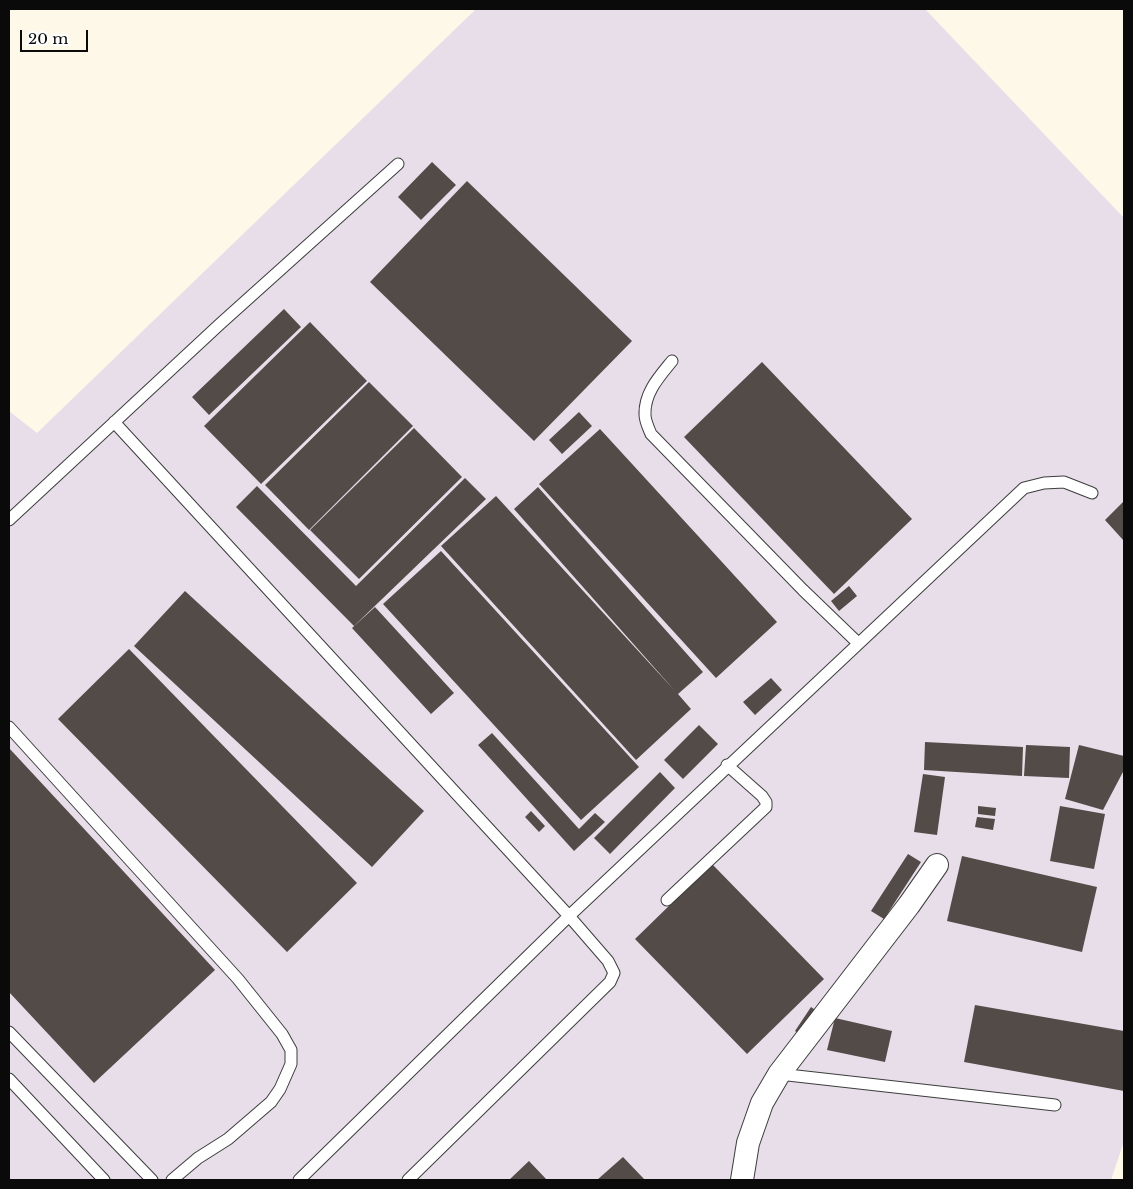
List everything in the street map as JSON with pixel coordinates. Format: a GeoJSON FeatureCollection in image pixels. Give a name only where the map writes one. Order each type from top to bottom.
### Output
{"type":"FeatureCollection","features":[{"type":"Feature","properties":{"kind":"street"},"geometry":{"type":"LineString","coordinates":[[742,1180],[748,1143],[762,1103],[779,1074],[909,905],[937,865]]}},
{"type":"Feature","properties":{"kind":"lane"},"geometry":{"type":"LineString","coordinates":[[9,520],[220,324],[398,164]]}},
{"type":"Feature","properties":{"kind":"lane"},"geometry":{"type":"LineString","coordinates":[[672,362],[656,380],[649,392],[645,415],[651,434],[803,590],[858,643]]}},
{"type":"Feature","properties":{"kind":"lane"},"geometry":{"type":"LineString","coordinates":[[114,422],[568,916],[608,961],[614,973],[610,982],[408,1180]]}},
{"type":"Feature","properties":{"kind":"lane"},"geometry":{"type":"LineString","coordinates":[[299,1180],[568,916],[1024,488],[1044,483],[1064,482],[1092,493]]}},
{"type":"Feature","properties":{"kind":"lane"},"geometry":{"type":"LineString","coordinates":[[9,727],[238,978],[282,1034],[290,1050],[291,1064],[280,1089],[271,1102],[228,1139],[198,1158],[172,1180]]}},
{"type":"Feature","properties":{"kind":"lane"},"geometry":{"type":"LineString","coordinates":[[667,900],[766,806],[762,796],[727,765]]}},
{"type":"Feature","properties":{"kind":"lane"},"geometry":{"type":"LineString","coordinates":[[9,1032],[152,1180]]}},
{"type":"Feature","properties":{"kind":"lane"},"geometry":{"type":"LineString","coordinates":[[779,1074],[1055,1105]]}},
{"type":"Feature","properties":{"kind":"lane"},"geometry":{"type":"LineString","coordinates":[[9,1079],[104,1180]]}},
{"type":"Feature","properties":{"kind":"shaded area"},"geometry":{"type":"Polygon","coordinates":[[[476,9],[925,9],[1124,218],[1124,1141],[1111,1180],[9,1180],[9,411],[37,433],[476,9]]]}},
{"type":"Feature","properties":{"kind":"building"},"geometry":{"type":"Polygon","coordinates":[[[432,162],[456,185],[421,220],[398,197],[432,162]]]}},
{"type":"Feature","properties":{"kind":"building"},"geometry":{"type":"Polygon","coordinates":[[[467,181],[632,341],[534,441],[370,282],[467,181]]]}},
{"type":"Feature","properties":{"kind":"building"},"geometry":{"type":"Polygon","coordinates":[[[284,309],[301,327],[209,415],[192,397],[284,309]]]}},
{"type":"Feature","properties":{"kind":"building"},"geometry":{"type":"Polygon","coordinates":[[[310,322],[367,381],[261,484],[204,426],[310,322]]]}},
{"type":"Feature","properties":{"kind":"building"},"geometry":{"type":"Polygon","coordinates":[[[762,362],[912,519],[834,594],[684,437],[762,362]]]}},
{"type":"Feature","properties":{"kind":"building"},"geometry":{"type":"Polygon","coordinates":[[[369,382],[413,426],[309,530],[265,485],[369,382]]]}},
{"type":"Feature","properties":{"kind":"building"},"geometry":{"type":"Polygon","coordinates":[[[579,412],[592,426],[562,454],[549,440],[579,412]]]}},
{"type":"Feature","properties":{"kind":"building"},"geometry":{"type":"Polygon","coordinates":[[[414,428],[462,477],[359,579],[310,530],[414,428]]]}},
{"type":"Feature","properties":{"kind":"building"},"geometry":{"type":"Polygon","coordinates":[[[600,429],[777,622],[716,678],[539,484],[600,429]]]}},
{"type":"Feature","properties":{"kind":"building"},"geometry":{"type":"Polygon","coordinates":[[[465,478],[486,499],[354,626],[236,507],[257,486],[356,586],[465,478]]]}},
{"type":"Feature","properties":{"kind":"building"},"geometry":{"type":"Polygon","coordinates":[[[538,487],[703,672],[678,694],[691,709],[636,760],[441,546],[496,496],[675,691],[514,509],[538,487]]]}},
{"type":"Feature","properties":{"kind":"building"},"geometry":{"type":"Polygon","coordinates":[[[1124,501],[1124,541],[1105,520],[1124,501]]]}},
{"type":"Feature","properties":{"kind":"building"},"geometry":{"type":"Polygon","coordinates":[[[441,551],[639,767],[581,820],[383,604],[441,551]]]}},
{"type":"Feature","properties":{"kind":"building"},"geometry":{"type":"Polygon","coordinates":[[[849,586],[857,596],[839,611],[831,601],[849,586]]]}},
{"type":"Feature","properties":{"kind":"building"},"geometry":{"type":"Polygon","coordinates":[[[185,591],[424,811],[372,867],[134,646],[185,591]]]}},
{"type":"Feature","properties":{"kind":"building"},"geometry":{"type":"Polygon","coordinates":[[[375,607],[454,693],[431,714],[352,628],[375,607]]]}},
{"type":"Feature","properties":{"kind":"building"},"geometry":{"type":"Polygon","coordinates":[[[129,649],[357,883],[287,952],[58,719],[129,649]]]}},
{"type":"Feature","properties":{"kind":"building"},"geometry":{"type":"Polygon","coordinates":[[[771,678],[782,690],[755,715],[743,702],[771,678]]]}},
{"type":"Feature","properties":{"kind":"building"},"geometry":{"type":"Polygon","coordinates":[[[699,725],[718,744],[683,779],[664,760],[699,725]]]}},
{"type":"Feature","properties":{"kind":"building"},"geometry":{"type":"Polygon","coordinates":[[[492,733],[579,829],[595,813],[605,822],[574,851],[478,745],[492,733]]]}},
{"type":"Feature","properties":{"kind":"building"},"geometry":{"type":"Polygon","coordinates":[[[925,742],[1023,747],[1022,776],[924,770],[925,742]]]}},
{"type":"Feature","properties":{"kind":"building"},"geometry":{"type":"Polygon","coordinates":[[[1026,745],[1070,747],[1069,778],[1024,776],[1026,745]]]}},
{"type":"Feature","properties":{"kind":"building"},"geometry":{"type":"Polygon","coordinates":[[[1079,745],[1124,756],[1124,770],[1103,810],[1065,799],[1079,745]]]}},
{"type":"Feature","properties":{"kind":"building"},"geometry":{"type":"Polygon","coordinates":[[[9,748],[215,970],[94,1083],[9,992],[9,748]]]}},
{"type":"Feature","properties":{"kind":"building"},"geometry":{"type":"Polygon","coordinates":[[[660,772],[675,788],[610,854],[594,838],[660,772]]]}},
{"type":"Feature","properties":{"kind":"building"},"geometry":{"type":"Polygon","coordinates":[[[923,774],[945,777],[937,835],[914,832],[923,774]]]}},
{"type":"Feature","properties":{"kind":"building"},"geometry":{"type":"Polygon","coordinates":[[[978,806],[996,808],[995,816],[978,814],[978,806]]]}},
{"type":"Feature","properties":{"kind":"building"},"geometry":{"type":"Polygon","coordinates":[[[1060,806],[1105,814],[1094,869],[1050,861],[1060,806]]]}},
{"type":"Feature","properties":{"kind":"building"},"geometry":{"type":"Polygon","coordinates":[[[531,811],[545,826],[539,832],[525,817],[531,811]]]}},
{"type":"Feature","properties":{"kind":"building"},"geometry":{"type":"Polygon","coordinates":[[[977,817],[995,819],[993,830],[975,827],[977,817]]]}},
{"type":"Feature","properties":{"kind":"building"},"geometry":{"type":"Polygon","coordinates":[[[908,854],[921,862],[884,919],[871,911],[908,854]]]}},
{"type":"Feature","properties":{"kind":"building"},"geometry":{"type":"Polygon","coordinates":[[[962,856],[1097,887],[1082,952],[947,921],[962,856]]]}},
{"type":"Feature","properties":{"kind":"building"},"geometry":{"type":"Polygon","coordinates":[[[712,864],[824,979],[747,1054],[635,939],[712,864]]]}},
{"type":"Feature","properties":{"kind":"building"},"geometry":{"type":"Polygon","coordinates":[[[975,1005],[1124,1031],[1124,1091],[964,1062],[975,1005]]]}},
{"type":"Feature","properties":{"kind":"building"},"geometry":{"type":"Polygon","coordinates":[[[811,1007],[821,1014],[805,1038],[795,1031],[811,1007]]]}},
{"type":"Feature","properties":{"kind":"building"},"geometry":{"type":"Polygon","coordinates":[[[835,1018],[892,1031],[885,1062],[827,1050],[835,1018]]]}},
{"type":"Feature","properties":{"kind":"building"},"geometry":{"type":"Polygon","coordinates":[[[623,1157],[645,1180],[597,1180],[623,1157]]]}},
{"type":"Feature","properties":{"kind":"building"},"geometry":{"type":"Polygon","coordinates":[[[529,1161],[547,1180],[509,1180],[529,1161]]]}}]}
